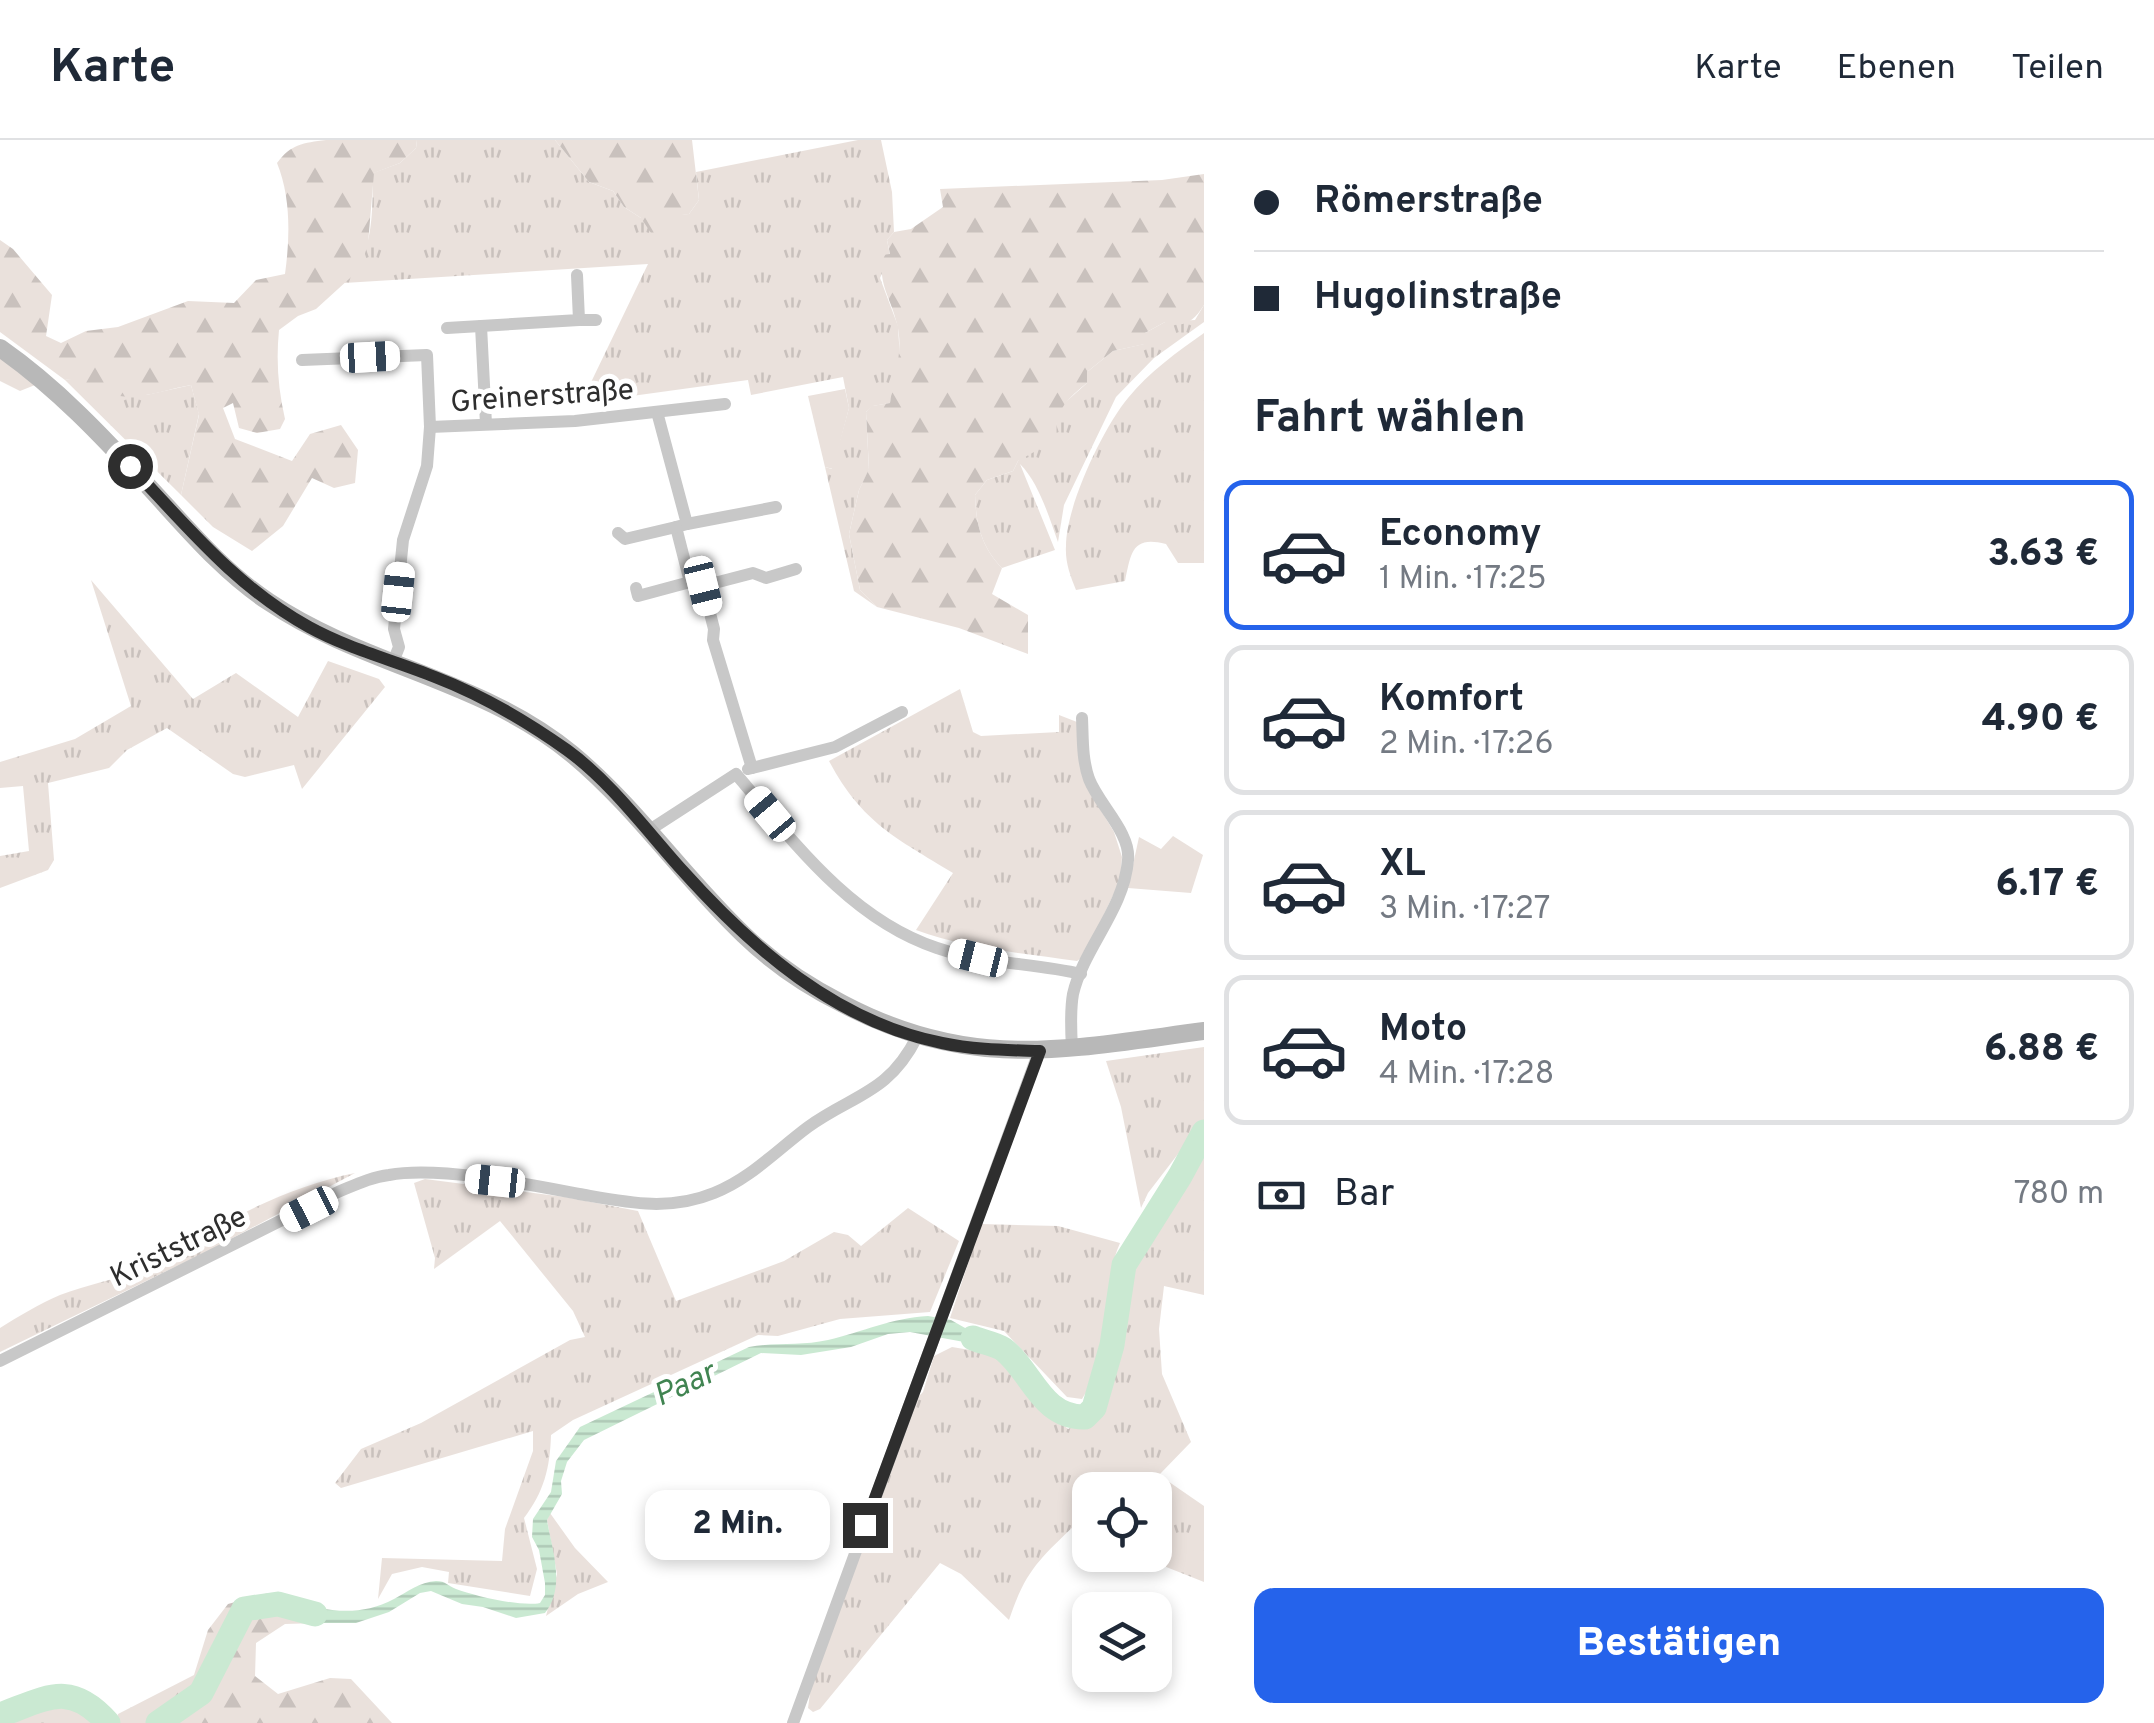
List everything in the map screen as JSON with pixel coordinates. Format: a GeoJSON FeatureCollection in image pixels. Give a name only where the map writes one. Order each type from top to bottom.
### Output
{"type":"FeatureCollection","features":[{"type":"Feature","properties":{"kind":"main road"},"geometry":{"type":"LineString","coordinates":[[0,348],[55,391],[178,519],[266,601],[311,628],[462,688],[570,752],[746,937],[806,985],[886,1027],[988,1050],[1040,1051],[1204,1031]]}},
{"type":"Feature","properties":{"kind":"street"},"geometry":{"type":"LineString","coordinates":[[577,275],[579,320]]}},
{"type":"Feature","properties":{"kind":"street"},"geometry":{"type":"LineString","coordinates":[[447,328],[596,320]]}},
{"type":"Feature","properties":{"kind":"street"},"geometry":{"type":"LineString","coordinates":[[481,326],[486,424]]}},
{"type":"Feature","properties":{"kind":"street","name":"Greinerstraße"},"geometry":{"type":"LineString","coordinates":[[302,360],[427,354],[427,466],[403,540],[394,629],[399,647],[393,662]]}},
{"type":"Feature","properties":{"kind":"street","name":"Greinerstraße"},"geometry":{"type":"LineString","coordinates":[[430,427],[575,422],[725,404]]}},
{"type":"Feature","properties":{"kind":"street","name":"Greinerstraße"},"geometry":{"type":"LineString","coordinates":[[657,412],[696,584],[714,630],[712,640],[752,768]]}},
{"type":"Feature","properties":{"kind":"street"},"geometry":{"type":"LineString","coordinates":[[618,533],[625,539],[776,507]]}},
{"type":"Feature","properties":{"kind":"street"},"geometry":{"type":"LineString","coordinates":[[638,597],[753,573],[766,578],[796,570]]}},
{"type":"Feature","properties":{"kind":"street"},"geometry":{"type":"LineString","coordinates":[[648,831],[736,774],[835,748],[902,712]]}},
{"type":"Feature","properties":{"kind":"street"},"geometry":{"type":"LineString","coordinates":[[1072,1048],[1074,993],[1120,896],[1129,855],[1088,776],[1082,718]]}},
{"type":"Feature","properties":{"kind":"street"},"geometry":{"type":"LineString","coordinates":[[736,774],[814,866],[882,920],[935,948],[1082,974]]}},
{"type":"Feature","properties":{"kind":"street","name":"Kriststraße"},"geometry":{"type":"LineString","coordinates":[[0,1361],[338,1192],[377,1177],[404,1173],[462,1177],[660,1206],[713,1194],[745,1177],[810,1126],[876,1089],[902,1064],[917,1037]]}},
{"type":"Feature","properties":{"kind":"street"},"geometry":{"type":"LineString","coordinates":[[792,1723],[1040,1051]]}},
{"type":"Feature","properties":{"kind":"green space"},"geometry":{"type":"Polygon","coordinates":[[[326,140],[417,140],[416,148],[400,163],[374,173],[368,244],[360,269],[316,309],[279,330],[278,374],[285,419],[280,429],[257,433],[239,428],[233,403],[223,408],[235,439],[292,461],[310,434],[341,425],[358,450],[355,483],[334,488],[312,478],[283,526],[252,551],[213,527],[181,495],[199,415],[191,385],[141,396],[111,394],[83,382],[65,380],[0,332],[0,240],[13,249],[52,295],[46,336],[61,343],[86,331],[118,327],[188,301],[234,303],[256,280],[285,274],[288,218],[277,163],[298,146],[326,140]]]}},
{"type":"Feature","properties":{"kind":"green space"},"geometry":{"type":"Polygon","coordinates":[[[417,140],[555,140],[589,182],[613,191],[624,207],[641,218],[689,214],[699,200],[696,172],[858,140],[881,140],[892,192],[894,232],[887,240],[890,255],[880,278],[898,326],[900,359],[890,403],[873,406],[866,412],[869,470],[859,490],[849,534],[860,590],[877,607],[854,591],[825,467],[832,469],[849,408],[843,377],[751,395],[748,380],[581,403],[648,264],[344,283],[367,246],[373,173],[400,163],[416,148],[417,140]]]}},
{"type":"Feature","properties":{"kind":"green space"},"geometry":{"type":"Polygon","coordinates":[[[555,140],[692,140],[699,200],[689,214],[668,217],[653,236],[613,191],[589,182],[555,140]]]}},
{"type":"Feature","properties":{"kind":"green space"},"geometry":{"type":"Polygon","coordinates":[[[1204,174],[1204,305],[1200,311],[1183,324],[1165,322],[1145,333],[1145,344],[1113,351],[1087,372],[1087,383],[1060,413],[1057,439],[1018,461],[1013,471],[987,480],[975,495],[981,534],[1002,568],[992,594],[1028,615],[1028,654],[959,628],[877,607],[860,590],[849,534],[859,490],[869,469],[866,412],[872,406],[890,403],[899,354],[897,324],[882,276],[882,255],[890,254],[887,240],[894,232],[911,229],[943,207],[940,189],[1162,180],[1204,174]]]}},
{"type":"Feature","properties":{"kind":"green space"},"geometry":{"type":"Polygon","coordinates":[[[1204,305],[1204,322],[1154,358],[1116,397],[1064,505],[1058,542],[1038,490],[1020,464],[1055,550],[1002,568],[981,534],[975,495],[987,480],[1013,471],[1018,461],[1056,425],[1059,408],[1087,383],[1087,372],[1113,351],[1144,344],[1145,333],[1165,322],[1195,320],[1204,305]]]}},
{"type":"Feature","properties":{"kind":"green space"},"geometry":{"type":"Polygon","coordinates":[[[1204,333],[1204,563],[1178,563],[1166,544],[1146,542],[1135,549],[1125,581],[1076,590],[1066,558],[1068,529],[1097,447],[1136,389],[1204,333]]]}},
{"type":"Feature","properties":{"kind":"green space"},"geometry":{"type":"Polygon","coordinates":[[[0,357],[35,385],[20,391],[0,381],[0,357]]]}},
{"type":"Feature","properties":{"kind":"green space"},"geometry":{"type":"Polygon","coordinates":[[[65,380],[146,395],[191,385],[199,414],[181,495],[65,380]]]}},
{"type":"Feature","properties":{"kind":"green space"},"geometry":{"type":"Polygon","coordinates":[[[845,389],[849,408],[833,469],[825,467],[808,396],[845,389]]]}},
{"type":"Feature","properties":{"kind":"green space"},"geometry":{"type":"Polygon","coordinates":[[[91,580],[193,699],[236,673],[298,717],[328,661],[379,679],[385,687],[302,789],[294,765],[245,777],[233,774],[167,728],[127,750],[109,768],[48,783],[54,860],[48,870],[0,888],[0,856],[29,851],[23,786],[0,788],[0,762],[75,739],[131,706],[91,580]]]}},
{"type":"Feature","properties":{"kind":"green space"},"geometry":{"type":"Polygon","coordinates":[[[960,689],[973,732],[981,736],[1059,732],[1059,715],[1077,722],[1087,787],[1114,832],[1122,857],[1120,881],[1084,956],[1077,961],[975,946],[916,930],[953,873],[882,827],[854,800],[829,761],[960,689]]]}},
{"type":"Feature","properties":{"kind":"green space"},"geometry":{"type":"Polygon","coordinates":[[[1173,836],[1203,855],[1191,893],[1128,888],[1139,837],[1161,849],[1173,836]]]}},
{"type":"Feature","properties":{"kind":"green space"},"geometry":{"type":"Polygon","coordinates":[[[1204,1047],[1204,1137],[1191,1137],[1141,1208],[1121,1107],[1106,1061],[1204,1047]]]}},
{"type":"Feature","properties":{"kind":"green space"},"geometry":{"type":"Polygon","coordinates":[[[1204,1156],[1204,1295],[1164,1286],[1159,1329],[1162,1374],[1191,1442],[1162,1472],[1072,1472],[1072,1528],[1028,1576],[1009,1620],[961,1574],[940,1563],[820,1709],[813,1712],[808,1708],[811,1686],[934,1356],[952,1347],[988,1353],[1015,1370],[1041,1405],[1068,1429],[1090,1418],[1100,1404],[1120,1336],[1130,1277],[1204,1156]]]}},
{"type":"Feature","properties":{"kind":"green space"},"geometry":{"type":"Polygon","coordinates":[[[355,1173],[212,1249],[0,1352],[0,1328],[44,1302],[162,1262],[256,1207],[295,1190],[355,1173]]]}},
{"type":"Feature","properties":{"kind":"green space"},"geometry":{"type":"Polygon","coordinates":[[[425,1179],[638,1211],[676,1301],[784,1261],[834,1232],[848,1235],[861,1246],[908,1208],[959,1241],[930,1312],[840,1319],[778,1336],[758,1335],[573,1420],[551,1435],[545,1479],[524,1518],[537,1569],[530,1596],[448,1583],[449,1572],[422,1567],[392,1574],[378,1599],[382,1558],[502,1561],[505,1529],[533,1451],[533,1431],[341,1488],[335,1483],[361,1449],[421,1423],[570,1340],[585,1337],[573,1311],[500,1221],[434,1269],[435,1258],[414,1183],[425,1179]]]}},
{"type":"Feature","properties":{"kind":"green space"},"geometry":{"type":"Polygon","coordinates":[[[981,1224],[1058,1226],[1120,1243],[1112,1273],[1105,1342],[1082,1399],[1067,1397],[1004,1331],[950,1318],[981,1224]]]}},
{"type":"Feature","properties":{"kind":"green space"},"geometry":{"type":"Polygon","coordinates":[[[1172,1484],[1204,1506],[1204,1582],[1172,1569],[1172,1484]]]}},
{"type":"Feature","properties":{"kind":"green space"},"geometry":{"type":"Polygon","coordinates":[[[550,1513],[575,1548],[608,1582],[578,1594],[546,1616],[557,1574],[547,1520],[550,1513]]]}},
{"type":"Feature","properties":{"kind":"green space"},"geometry":{"type":"Polygon","coordinates":[[[268,1593],[289,1600],[281,1610],[319,1623],[285,1624],[256,1643],[255,1676],[278,1694],[330,1678],[351,1679],[392,1723],[118,1723],[118,1714],[194,1675],[208,1630],[228,1604],[268,1593]]]}},
{"type":"Feature","properties":{"kind":"green space"},"geometry":{"type":"Polygon","coordinates":[[[59,1701],[81,1706],[97,1723],[0,1723],[29,1709],[59,1701]]]}},
{"type":"Feature","properties":{"kind":"water"},"geometry":{"type":"Polygon","coordinates":[[[928,1316],[951,1320],[1002,1349],[910,1332],[801,1355],[761,1353],[584,1440],[567,1462],[562,1494],[547,1520],[556,1580],[545,1613],[516,1618],[462,1604],[431,1591],[356,1623],[319,1623],[281,1610],[289,1600],[329,1610],[367,1609],[436,1581],[498,1600],[540,1603],[545,1583],[539,1550],[532,1537],[533,1519],[551,1492],[556,1461],[580,1427],[749,1347],[818,1342],[928,1316]]]}},
{"type":"Feature","properties":{"kind":"waterway","name":"Paar"},"geometry":{"type":"LineString","coordinates":[[973,1338],[1003,1349],[1058,1410],[1085,1417],[1094,1408],[1112,1345],[1124,1265],[1204,1132]]}},
{"type":"Feature","properties":{"kind":"waterway","name":"Paar"},"geometry":{"type":"LineString","coordinates":[[158,1723],[201,1693],[244,1609],[278,1604],[315,1614]]}},
{"type":"Feature","properties":{"kind":"waterway","name":"Paar"},"geometry":{"type":"LineString","coordinates":[[0,1715],[57,1696],[82,1701],[108,1723]]}},
{"type":"Feature","properties":{"kind":"route"},"geometry":{"type":"LineString","coordinates":[[130,466],[226,568],[266,601],[311,628],[462,688],[570,752],[746,937],[806,985],[886,1027],[917,1037],[988,1050],[1040,1051],[865,1525]]}}]}
